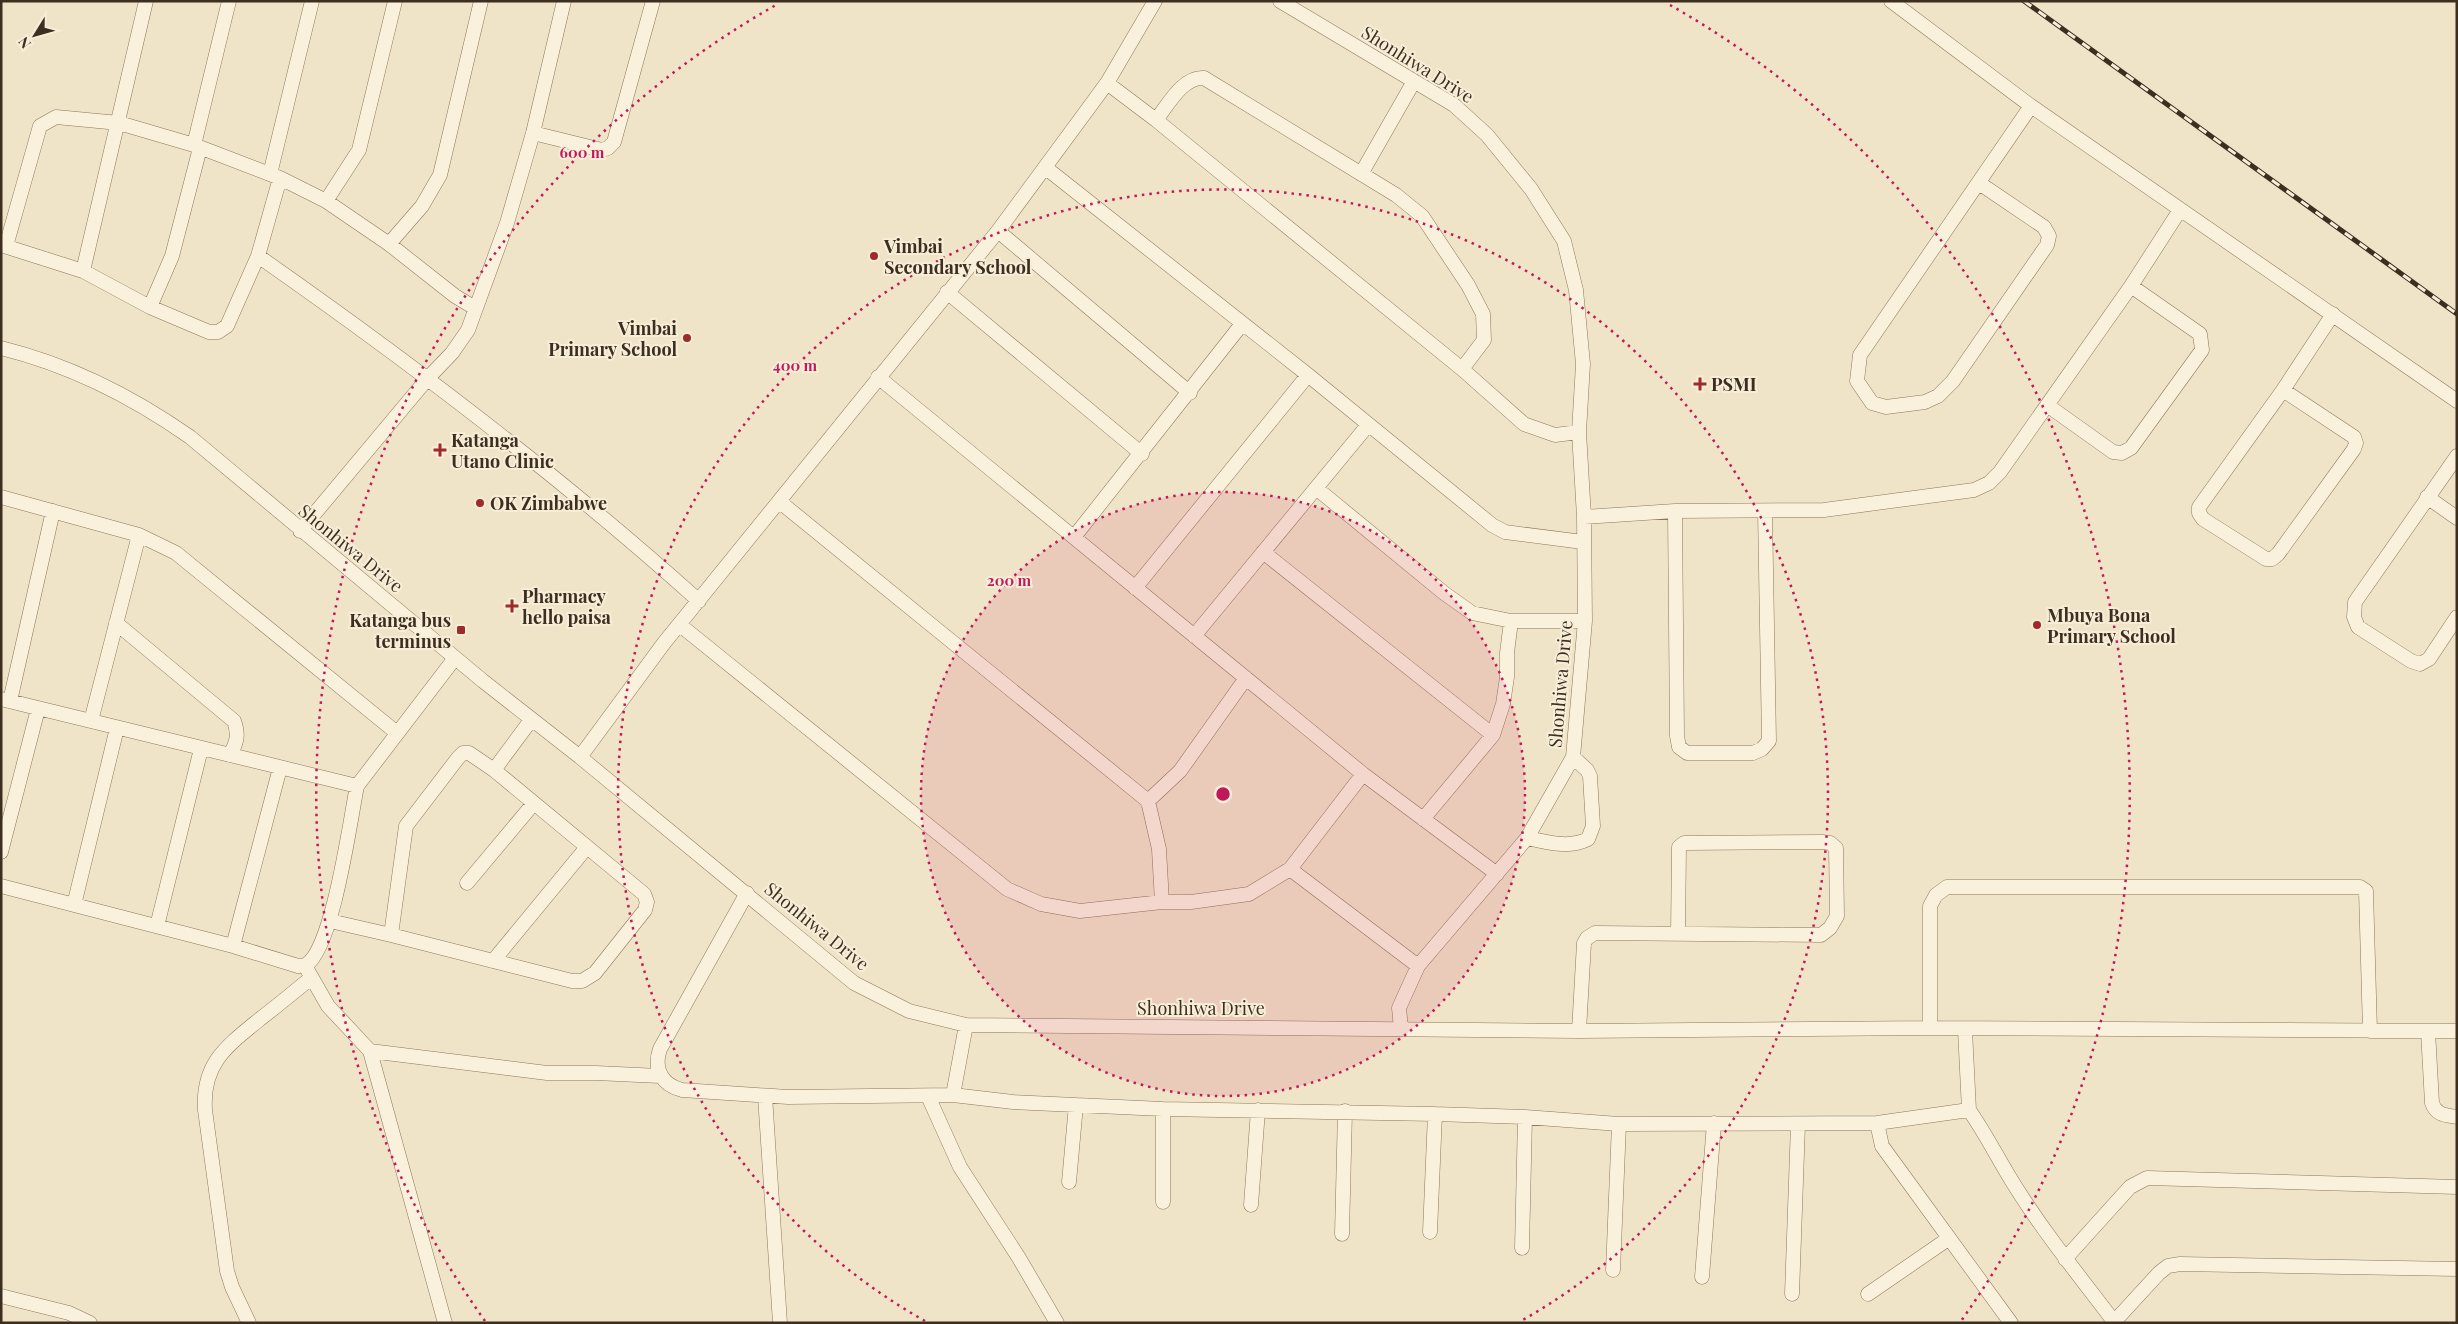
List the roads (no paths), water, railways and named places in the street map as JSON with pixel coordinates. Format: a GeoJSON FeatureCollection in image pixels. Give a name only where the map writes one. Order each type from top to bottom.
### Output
{"type":"FeatureCollection","features":[{"type":"Feature","properties":{"kind":"street"},"geometry":{"type":"LineString","coordinates":[[83,270],[119,123],[146,1]]}},
{"type":"Feature","properties":{"kind":"street"},"geometry":{"type":"LineString","coordinates":[[150,307],[172,256],[229,1]]}},
{"type":"Feature","properties":{"kind":"street"},"geometry":{"type":"LineString","coordinates":[[312,1],[275,176],[258,256],[227,326],[218,332],[209,332],[150,307],[83,270],[4,245],[40,126],[56,117],[119,123],[197,146],[275,176],[326,201],[390,244],[455,296],[475,308]]}},
{"type":"Feature","properties":{"kind":"street"},"geometry":{"type":"LineString","coordinates":[[326,201],[359,150],[395,1]]}},
{"type":"Feature","properties":{"kind":"street"},"geometry":{"type":"LineString","coordinates":[[390,244],[422,206],[440,175],[481,1]]}},
{"type":"Feature","properties":{"kind":"street"},"geometry":{"type":"LineString","coordinates":[[300,531],[428,378],[452,353],[468,330],[507,223],[533,133],[564,1]]}},
{"type":"Feature","properties":{"kind":"street"},"geometry":{"type":"LineString","coordinates":[[533,133],[602,150],[608,148],[614,142],[653,1]]}},
{"type":"Feature","properties":{"kind":"street"},"geometry":{"type":"LineString","coordinates":[[580,757],[680,625],[998,231],[1046,168],[1107,83],[1155,1]]}},
{"type":"Feature","properties":{"kind":"street"},"geometry":{"type":"LineString","coordinates":[[1891,1],[2031,106],[2457,401]]}},
{"type":"Feature","properties":{"kind":"street","name":"Shonhiwa Drive"},"geometry":{"type":"LineString","coordinates":[[3,352],[71,370],[157,414],[190,437],[300,531],[747,893],[854,983],[909,1011],[966,1025],[1401,1028],[1399,1008],[1418,966],[1527,838],[1573,757],[1585,622],[1584,517],[1579,432],[1583,364],[1576,290],[1564,241],[1531,189],[1487,134],[1454,105],[1413,83],[1289,4]]}},
{"type":"Feature","properties":{"kind":"street"},"geometry":{"type":"LineString","coordinates":[[1156,120],[1188,82],[1196,77],[1204,78],[1396,195],[1422,216],[1483,314],[1484,340],[1462,370]]}},
{"type":"Feature","properties":{"kind":"street"},"geometry":{"type":"LineString","coordinates":[[1107,83],[1156,120],[1462,370],[1524,424],[1555,435],[1579,432]]}},
{"type":"Feature","properties":{"kind":"street"},"geometry":{"type":"LineString","coordinates":[[1361,174],[1413,83]]}},
{"type":"Feature","properties":{"kind":"street"},"geometry":{"type":"LineString","coordinates":[[1979,183],[2044,227],[2049,236],[2047,246],[1952,381],[1938,396],[1911,405],[1886,407],[1872,403],[1858,381],[1860,355],[2031,106]]}},
{"type":"Feature","properties":{"kind":"street"},"geometry":{"type":"LineString","coordinates":[[1046,168],[1308,375],[1492,525],[1505,532],[1583,542]]}},
{"type":"Feature","properties":{"kind":"street"},"geometry":{"type":"LineString","coordinates":[[1584,517],[1676,511],[1824,510],[1974,490],[1990,482],[2000,472],[2131,286],[2180,210]]}},
{"type":"Feature","properties":{"kind":"street"},"geometry":{"type":"LineString","coordinates":[[998,231],[1190,393]]}},
{"type":"Feature","properties":{"kind":"street"},"geometry":{"type":"LineString","coordinates":[[258,256],[428,378],[647,554],[699,601]]}},
{"type":"Feature","properties":{"kind":"street"},"geometry":{"type":"LineString","coordinates":[[2047,405],[2113,452],[2122,453],[2130,448],[2202,350],[2200,334],[2131,286]]}},
{"type":"Feature","properties":{"kind":"street"},"geometry":{"type":"LineString","coordinates":[[947,292],[1142,454]]}},
{"type":"Feature","properties":{"kind":"street"},"geometry":{"type":"LineString","coordinates":[[2283,390],[2354,438],[2356,443],[2354,449],[2278,554],[2272,559],[2266,559],[2202,519],[2198,513],[2199,507],[2283,390],[2333,314]]}},
{"type":"Feature","properties":{"kind":"street"},"geometry":{"type":"LineString","coordinates":[[1074,537],[1142,454],[1242,324]]}},
{"type":"Feature","properties":{"kind":"street"},"geometry":{"type":"LineString","coordinates":[[1135,588],[1308,375]]}},
{"type":"Feature","properties":{"kind":"street"},"geometry":{"type":"LineString","coordinates":[[878,378],[1364,774],[1497,874]]}},
{"type":"Feature","properties":{"kind":"street"},"geometry":{"type":"LineString","coordinates":[[1194,636],[1368,425]]}},
{"type":"Feature","properties":{"kind":"street"},"geometry":{"type":"LineString","coordinates":[[2457,456],[2355,602],[2354,617],[2358,627],[2411,661],[2420,664],[2429,659],[2457,617]]}},
{"type":"Feature","properties":{"kind":"street"},"geometry":{"type":"LineString","coordinates":[[1316,488],[1444,593],[1472,613],[1511,621],[1585,622]]}},
{"type":"Feature","properties":{"kind":"street"},"geometry":{"type":"LineString","coordinates":[[1,497],[140,535],[176,554],[196,568],[397,733]]}},
{"type":"Feature","properties":{"kind":"street"},"geometry":{"type":"LineString","coordinates":[[2427,497],[2457,518]]}},
{"type":"Feature","properties":{"kind":"street"},"geometry":{"type":"LineString","coordinates":[[780,502],[1148,801],[1159,849],[1162,902]]}},
{"type":"Feature","properties":{"kind":"street"},"geometry":{"type":"LineString","coordinates":[[53,511],[6,700],[356,786]]}},
{"type":"Feature","properties":{"kind":"street"},"geometry":{"type":"LineString","coordinates":[[1676,511],[1677,736],[1680,747],[1687,753],[1753,753],[1762,749],[1769,741],[1765,511]]}},
{"type":"Feature","properties":{"kind":"street"},"geometry":{"type":"LineString","coordinates":[[91,721],[140,535]]}},
{"type":"Feature","properties":{"kind":"street"},"geometry":{"type":"LineString","coordinates":[[1263,552],[1493,735]]}},
{"type":"Feature","properties":{"kind":"street"},"geometry":{"type":"LineString","coordinates":[[1423,819],[1493,735],[1503,704],[1511,621]]}},
{"type":"Feature","properties":{"kind":"street"},"geometry":{"type":"LineString","coordinates":[[116,623],[234,721],[238,732],[236,744],[230,755]]}},
{"type":"Feature","properties":{"kind":"street"},"geometry":{"type":"LineString","coordinates":[[680,625],[1006,889],[1041,904],[1080,910],[1162,902],[1191,902],[1249,894],[1290,869],[1364,774]]}},
{"type":"Feature","properties":{"kind":"street"},"geometry":{"type":"LineString","coordinates":[[249,1323],[232,1287],[227,1271],[206,1110],[206,1088],[212,1067],[225,1048],[308,972],[330,921],[356,786],[455,658]]}},
{"type":"Feature","properties":{"kind":"street"},"geometry":{"type":"LineString","coordinates":[[1148,801],[1180,771],[1246,678]]}},
{"type":"Feature","properties":{"kind":"street"},"geometry":{"type":"LineString","coordinates":[[1,852],[38,709]]}},
{"type":"Feature","properties":{"kind":"street"},"geometry":{"type":"LineString","coordinates":[[494,770],[531,720]]}},
{"type":"Feature","properties":{"kind":"street"},"geometry":{"type":"LineString","coordinates":[[74,905],[117,728]]}},
{"type":"Feature","properties":{"kind":"street"},"geometry":{"type":"LineString","coordinates":[[157,926],[201,748]]}},
{"type":"Feature","properties":{"kind":"street"},"geometry":{"type":"LineString","coordinates":[[330,921],[577,982],[587,980],[595,973],[645,910],[647,902],[644,894],[494,770],[469,752],[464,753],[406,826],[391,935]]}},
{"type":"Feature","properties":{"kind":"street"},"geometry":{"type":"LineString","coordinates":[[1527,838],[1558,845],[1580,844],[1588,839],[1593,826],[1590,776],[1587,770],[1573,757]]}},
{"type":"Feature","properties":{"kind":"street"},"geometry":{"type":"LineString","coordinates":[[233,946],[280,768]]}},
{"type":"Feature","properties":{"kind":"street"},"geometry":{"type":"LineString","coordinates":[[467,883],[534,803]]}},
{"type":"Feature","properties":{"kind":"street"},"geometry":{"type":"LineString","coordinates":[[1579,1031],[1584,943],[1587,938],[1595,933],[1678,934],[1821,935],[1830,928],[1837,916],[1836,848],[1830,843],[1822,842],[1684,843],[1679,847],[1678,934]]}},
{"type":"Feature","properties":{"kind":"street"},"geometry":{"type":"LineString","coordinates":[[493,961],[587,846]]}},
{"type":"Feature","properties":{"kind":"street"},"geometry":{"type":"LineString","coordinates":[[1290,869],[1418,966]]}},
{"type":"Feature","properties":{"kind":"street"},"geometry":{"type":"LineString","coordinates":[[1,886],[233,946],[298,966],[308,972],[328,1006],[370,1051],[445,1323]]}},
{"type":"Feature","properties":{"kind":"street"},"geometry":{"type":"LineString","coordinates":[[1930,1028],[1930,906],[1936,894],[1946,888],[2360,887],[2366,891],[2370,1031]]}},
{"type":"Feature","properties":{"kind":"street"},"geometry":{"type":"LineString","coordinates":[[747,893],[660,1050],[657,1058],[660,1076],[673,1088],[765,1096],[953,1095],[1013,1102],[1163,1109],[1435,1114],[1525,1117],[1619,1124],[1877,1123],[1969,1110]]}},
{"type":"Feature","properties":{"kind":"street"},"geometry":{"type":"LineString","coordinates":[[953,1095],[966,1025]]}},
{"type":"Feature","properties":{"kind":"street"},"geometry":{"type":"LineString","coordinates":[[1401,1028],[1579,1031],[1930,1028],[1965,1030],[2457,1031]]}},
{"type":"Feature","properties":{"kind":"street"},"geometry":{"type":"LineString","coordinates":[[1965,1030],[1969,1110],[1983,1129],[2014,1185],[2065,1259],[2114,1323],[2160,1273],[2168,1266],[2180,1264],[2457,1269]]}},
{"type":"Feature","properties":{"kind":"street"},"geometry":{"type":"LineString","coordinates":[[2428,1031],[2432,1103],[2435,1110],[2440,1114],[2457,1117]]}},
{"type":"Feature","properties":{"kind":"street"},"geometry":{"type":"LineString","coordinates":[[370,1051],[547,1074],[596,1073],[660,1076]]}},
{"type":"Feature","properties":{"kind":"street"},"geometry":{"type":"LineString","coordinates":[[765,1096],[780,1323]]}},
{"type":"Feature","properties":{"kind":"street"},"geometry":{"type":"LineString","coordinates":[[928,1096],[960,1167],[1019,1258],[1057,1323]]}},
{"type":"Feature","properties":{"kind":"street"},"geometry":{"type":"LineString","coordinates":[[1069,1182],[1076,1105]]}},
{"type":"Feature","properties":{"kind":"street"},"geometry":{"type":"LineString","coordinates":[[1163,1109],[1163,1202]]}},
{"type":"Feature","properties":{"kind":"street"},"geometry":{"type":"LineString","coordinates":[[1251,1206],[1258,1110]]}},
{"type":"Feature","properties":{"kind":"street"},"geometry":{"type":"LineString","coordinates":[[1342,1234],[1346,1112]]}},
{"type":"Feature","properties":{"kind":"street"},"geometry":{"type":"LineString","coordinates":[[1430,1232],[1435,1114]]}},
{"type":"Feature","properties":{"kind":"street"},"geometry":{"type":"LineString","coordinates":[[1522,1248],[1525,1117]]}},
{"type":"Feature","properties":{"kind":"street"},"geometry":{"type":"LineString","coordinates":[[1702,1277],[1714,1123]]}},
{"type":"Feature","properties":{"kind":"street"},"geometry":{"type":"LineString","coordinates":[[1877,1123],[1882,1146],[2011,1323]]}},
{"type":"Feature","properties":{"kind":"street"},"geometry":{"type":"LineString","coordinates":[[1614,1270],[1619,1124]]}},
{"type":"Feature","properties":{"kind":"street"},"geometry":{"type":"LineString","coordinates":[[1792,1294],[1798,1124]]}},
{"type":"Feature","properties":{"kind":"street"},"geometry":{"type":"LineString","coordinates":[[2065,1259],[2130,1187],[2147,1178],[2457,1187]]}},
{"type":"Feature","properties":{"kind":"street"},"geometry":{"type":"LineString","coordinates":[[1868,1294],[1948,1239]]}},
{"type":"Feature","properties":{"kind":"street"},"geometry":{"type":"LineString","coordinates":[[1,1296],[69,1313],[90,1323]]}},
{"type":"Feature","properties":{"kind":"railway"},"geometry":{"type":"LineString","coordinates":[[2024,1],[2457,314]]}},
{"type":"Feature","properties":{"kind":"place","name":"Vimbai Secondary School"},"geometry":{"type":"Point","coordinates":[874,256]}},
{"type":"Feature","properties":{"kind":"place","name":"Vimbai Primary School"},"geometry":{"type":"Point","coordinates":[687,338]}},
{"type":"Feature","properties":{"kind":"place","name":"PSMI"},"geometry":{"type":"Point","coordinates":[1700,384]}},
{"type":"Feature","properties":{"kind":"place","name":"Katanga Utano Clinic"},"geometry":{"type":"Point","coordinates":[440,450]}},
{"type":"Feature","properties":{"kind":"place","name":"OK Zimbabwe"},"geometry":{"type":"Point","coordinates":[480,503]}},
{"type":"Feature","properties":{"kind":"place","name":"Pharmacy hello paisa"},"geometry":{"type":"Point","coordinates":[512,606]}},
{"type":"Feature","properties":{"kind":"place","name":"Mbuya Bona Primary School"},"geometry":{"type":"Point","coordinates":[2037,625]}},
{"type":"Feature","properties":{"kind":"place","name":"Katanga bus terminus"},"geometry":{"type":"Point","coordinates":[461,630]}}]}
